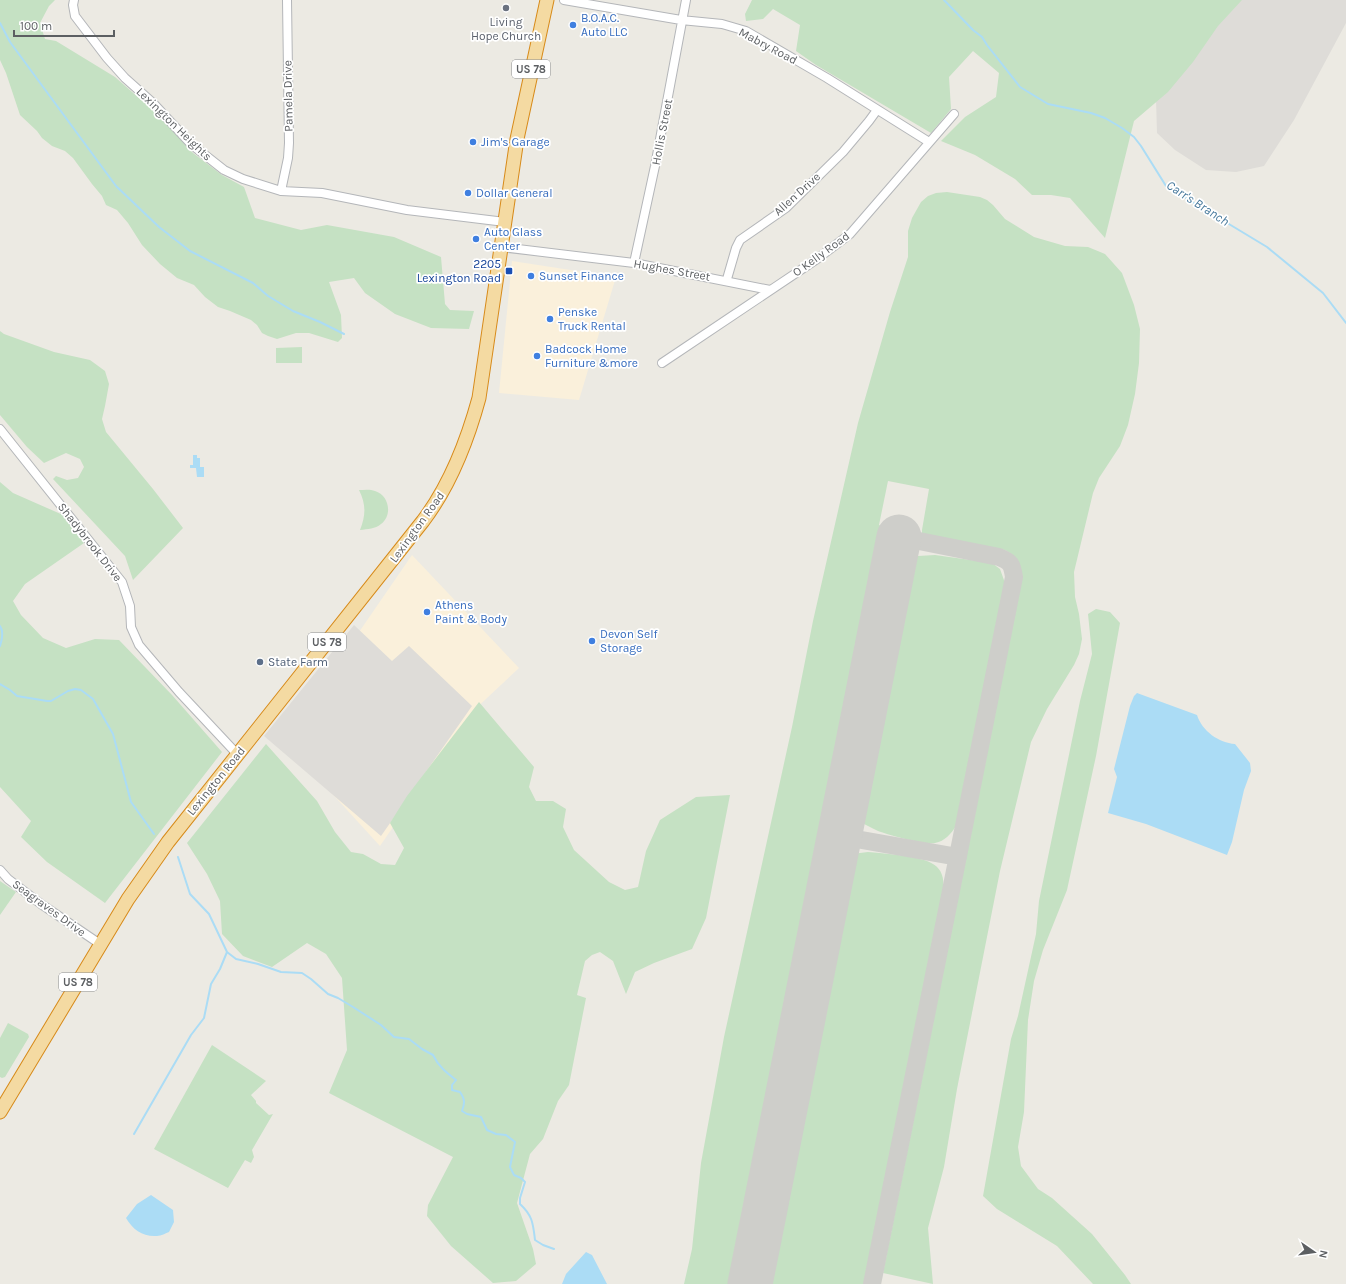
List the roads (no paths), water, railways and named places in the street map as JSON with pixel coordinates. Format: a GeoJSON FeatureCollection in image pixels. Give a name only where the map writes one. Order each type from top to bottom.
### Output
{"type":"FeatureCollection","features":[{"type":"Feature","properties":{"kind":"highway","name":"Lexington Road"},"geometry":{"type":"LineString","coordinates":[[100,944],[139,882],[164,847],[430,511],[446,485],[464,447],[479,398],[517,139],[547,0]]}},
{"type":"Feature","properties":{"kind":"highway","name":"US 78"},"geometry":{"type":"LineString","coordinates":[[0,1112],[100,944]]}},
{"type":"Feature","properties":{"kind":"street","name":"Lexington Heights"},"geometry":{"type":"LineString","coordinates":[[74,0],[73,5],[75,16],[107,58],[191,144],[224,170],[243,179],[281,191],[322,193],[407,210],[505,222]]}},
{"type":"Feature","properties":{"kind":"street","name":"Pamela Drive"},"geometry":{"type":"LineString","coordinates":[[281,191],[288,158],[289,143],[287,0]]}},
{"type":"Feature","properties":{"kind":"street","name":"Mabry Road"},"geometry":{"type":"LineString","coordinates":[[564,0],[681,20],[722,24],[746,31],[826,78],[929,142]]}},
{"type":"Feature","properties":{"kind":"street","name":"Hollis Street"},"geometry":{"type":"LineString","coordinates":[[634,263],[655,166],[681,20],[686,0]]}},
{"type":"Feature","properties":{"kind":"street","name":"Allen Drive"},"geometry":{"type":"LineString","coordinates":[[728,281],[727,279],[736,248],[740,240],[786,208],[843,152],[877,110]]}},
{"type":"Feature","properties":{"kind":"street","name":"O Kelly Road"},"geometry":{"type":"LineString","coordinates":[[662,363],[817,259],[850,234],[954,114]]}},
{"type":"Feature","properties":{"kind":"street","name":"Hughes Street"},"geometry":{"type":"LineString","coordinates":[[501,247],[634,263],[770,290]]}},
{"type":"Feature","properties":{"kind":"street","name":"Shadybrook Drive"},"geometry":{"type":"LineString","coordinates":[[0,429],[122,582],[130,606],[131,627],[139,645],[179,692],[238,755]]}},
{"type":"Feature","properties":{"kind":"street","name":"Seagraves Drive"},"geometry":{"type":"LineString","coordinates":[[0,870],[8,879],[41,904],[100,944]]}},
{"type":"Feature","properties":{"kind":"water"},"geometry":{"type":"Polygon","coordinates":[[[193,455],[197,455],[197,458],[200,458],[200,467],[204,467],[204,477],[197,477],[196,468],[190,468],[190,465],[193,465],[193,455]]]}},
{"type":"Feature","properties":{"kind":"water"},"geometry":{"type":"Polygon","coordinates":[[[1137,693],[1197,715],[1199,721],[1207,731],[1217,739],[1235,744],[1250,763],[1251,771],[1244,790],[1232,842],[1227,855],[1146,824],[1108,813],[1117,777],[1114,769],[1130,706],[1134,696],[1137,693]]]}},
{"type":"Feature","properties":{"kind":"water"},"geometry":{"type":"Polygon","coordinates":[[[151,1195],[173,1210],[174,1222],[169,1232],[159,1236],[147,1235],[139,1232],[126,1218],[137,1204],[151,1195]]]}},
{"type":"Feature","properties":{"kind":"water"},"geometry":{"type":"Polygon","coordinates":[[[586,1252],[592,1255],[607,1284],[562,1284],[566,1274],[586,1252]]]}},
{"type":"Feature","properties":{"kind":"waterway","name":"Carr's Branch"},"geometry":{"type":"LineString","coordinates":[[944,0],[973,30],[982,37],[1020,87],[1048,104],[1091,113],[1105,118],[1122,128],[1134,137],[1141,146],[1166,186],[1267,247],[1323,293],[1346,323]]}},
{"type":"Feature","properties":{"kind":"waterway"},"geometry":{"type":"LineString","coordinates":[[0,23],[10,42],[116,186],[159,227],[190,251],[253,283],[268,296],[293,311],[344,334]]}},
{"type":"Feature","properties":{"kind":"waterway"},"geometry":{"type":"LineString","coordinates":[[0,626],[2,633],[0,646]]}},
{"type":"Feature","properties":{"kind":"waterway"},"geometry":{"type":"LineString","coordinates":[[0,684],[17,696],[47,701],[51,701],[68,691],[75,689],[81,690],[93,699],[113,734],[131,802],[154,834]]}},
{"type":"Feature","properties":{"kind":"waterway"},"geometry":{"type":"LineString","coordinates":[[134,1134],[191,1035],[204,1018],[211,984],[220,969],[227,952],[209,914],[190,894],[178,857]]}},
{"type":"Feature","properties":{"kind":"waterway"},"geometry":{"type":"LineString","coordinates":[[227,952],[236,959],[258,964],[281,972],[302,973],[328,994],[338,998],[381,1025],[394,1037],[409,1039],[433,1055],[440,1066],[456,1080],[452,1085],[452,1090],[460,1092],[464,1099],[462,1111],[467,1114],[481,1117],[487,1130],[496,1134],[506,1135],[515,1142],[510,1167],[514,1175],[521,1178],[525,1182],[520,1198],[520,1204],[528,1212],[532,1220],[535,1240],[554,1249]]}},
{"type":"Feature","properties":{"kind":"place","name":"Living Hope Church"},"geometry":{"type":"Point","coordinates":[506,8]}},
{"type":"Feature","properties":{"kind":"place","name":"B.O.A.C. Auto LLC"},"geometry":{"type":"Point","coordinates":[573,25]}},
{"type":"Feature","properties":{"kind":"place","name":"Jim's Garage"},"geometry":{"type":"Point","coordinates":[473,142]}},
{"type":"Feature","properties":{"kind":"place","name":"Dollar General"},"geometry":{"type":"Point","coordinates":[468,193]}},
{"type":"Feature","properties":{"kind":"place","name":"Auto Glass Center"},"geometry":{"type":"Point","coordinates":[476,239]}},
{"type":"Feature","properties":{"kind":"place","name":"2205 Lexington Road"},"geometry":{"type":"Point","coordinates":[509,271]}},
{"type":"Feature","properties":{"kind":"place","name":"Sunset Finance"},"geometry":{"type":"Point","coordinates":[531,276]}},
{"type":"Feature","properties":{"kind":"place","name":"Penske Truck Rental"},"geometry":{"type":"Point","coordinates":[550,319]}},
{"type":"Feature","properties":{"kind":"place","name":"Badcock Home Furniture &more"},"geometry":{"type":"Point","coordinates":[537,356]}},
{"type":"Feature","properties":{"kind":"place","name":"Athens Paint & Body"},"geometry":{"type":"Point","coordinates":[427,612]}},
{"type":"Feature","properties":{"kind":"place","name":"Devon Self Storage"},"geometry":{"type":"Point","coordinates":[592,641]}},
{"type":"Feature","properties":{"kind":"place","name":"State Farm"},"geometry":{"type":"Point","coordinates":[260,662]}}]}
